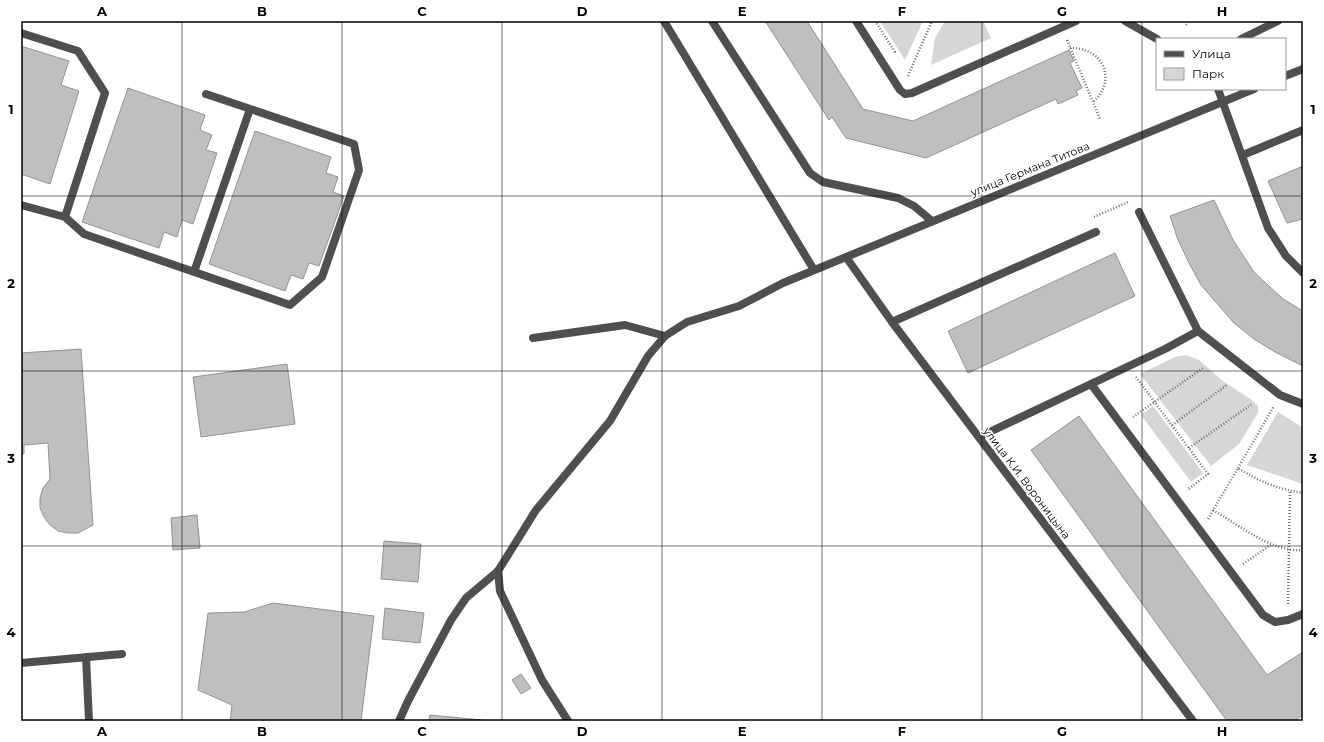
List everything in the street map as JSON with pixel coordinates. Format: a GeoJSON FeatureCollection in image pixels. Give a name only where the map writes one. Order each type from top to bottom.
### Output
{"type":"FeatureCollection","features":[{"type":"Feature","properties":{"kind":"street"},"geometry":{"type":"LineString","coordinates":[[664,21],[814,270]]}},
{"type":"Feature","properties":{"kind":"street"},"geometry":{"type":"LineString","coordinates":[[712,21],[810,173],[823,182],[898,198],[914,206],[932,221]]}},
{"type":"Feature","properties":{"kind":"street"},"geometry":{"type":"LineString","coordinates":[[856,21],[901,91],[905,94],[912,94],[1076,21]]}},
{"type":"Feature","properties":{"kind":"street"},"geometry":{"type":"LineString","coordinates":[[1125,21],[1156,38]]}},
{"type":"Feature","properties":{"kind":"street"},"geometry":{"type":"LineString","coordinates":[[1243,38],[1278,21]]}},
{"type":"Feature","properties":{"kind":"street"},"geometry":{"type":"LineString","coordinates":[[21,33],[78,51],[105,93],[65,217]]}},
{"type":"Feature","properties":{"kind":"street"},"geometry":{"type":"LineString","coordinates":[[1286,76],[1303,69]]}},
{"type":"Feature","properties":{"kind":"street"},"geometry":{"type":"LineString","coordinates":[[1218,90],[1268,228],[1286,256],[1303,273]]}},
{"type":"Feature","properties":{"kind":"street","name":"улица Германа Титова"},"geometry":{"type":"LineString","coordinates":[[399,721],[451,620],[466,598],[498,571],[536,510],[610,421],[648,356],[665,336],[688,322],[739,306],[784,283],[814,270],[1252,90]]}},
{"type":"Feature","properties":{"kind":"street"},"geometry":{"type":"LineString","coordinates":[[21,205],[65,217],[84,234],[290,305],[322,277],[325,270],[359,170],[354,144],[206,94]]}},
{"type":"Feature","properties":{"kind":"street"},"geometry":{"type":"LineString","coordinates":[[194,272],[250,108]]}},
{"type":"Feature","properties":{"kind":"street"},"geometry":{"type":"LineString","coordinates":[[1242,155],[1303,130]]}},
{"type":"Feature","properties":{"kind":"street"},"geometry":{"type":"LineString","coordinates":[[1139,212],[1198,332],[1280,395],[1303,404]]}},
{"type":"Feature","properties":{"kind":"street"},"geometry":{"type":"LineString","coordinates":[[892,322],[1096,232]]}},
{"type":"Feature","properties":{"kind":"street","name":"улица К.И. Вороницына"},"geometry":{"type":"LineString","coordinates":[[846,257],[892,322],[978,437],[1193,721]]}},
{"type":"Feature","properties":{"kind":"street"},"geometry":{"type":"LineString","coordinates":[[533,338],[624,325],[665,336]]}},
{"type":"Feature","properties":{"kind":"street"},"geometry":{"type":"LineString","coordinates":[[978,437],[1128,367],[1198,332]]}},
{"type":"Feature","properties":{"kind":"street"},"geometry":{"type":"LineString","coordinates":[[1092,384],[1263,615],[1275,622],[1288,620],[1303,614]]}},
{"type":"Feature","properties":{"kind":"street"},"geometry":{"type":"LineString","coordinates":[[498,571],[500,591],[542,680],[568,721]]}},
{"type":"Feature","properties":{"kind":"street"},"geometry":{"type":"LineString","coordinates":[[21,663],[122,654]]}},
{"type":"Feature","properties":{"kind":"street"},"geometry":{"type":"LineString","coordinates":[[86,658],[89,721]]}},
{"type":"Feature","properties":{"kind":"path"},"geometry":{"type":"LineString","coordinates":[[901,91],[932,21]]}},
{"type":"Feature","properties":{"kind":"path"},"geometry":{"type":"LineString","coordinates":[[1186,25],[1189,21]]}},
{"type":"Feature","properties":{"kind":"path"},"geometry":{"type":"LineString","coordinates":[[1061,27],[1100,118]]}},
{"type":"Feature","properties":{"kind":"path"},"geometry":{"type":"LineString","coordinates":[[1070,48],[1087,49],[1094,54],[1104,68],[1106,75],[1103,90],[1093,102]]}},
{"type":"Feature","properties":{"kind":"path"},"geometry":{"type":"LineString","coordinates":[[1096,232],[1090,219],[1133,200],[1139,212]]}},
{"type":"Feature","properties":{"kind":"path"},"geometry":{"type":"LineString","coordinates":[[1128,367],[1208,474],[1176,498]]}},
{"type":"Feature","properties":{"kind":"path"},"geometry":{"type":"LineString","coordinates":[[1122,425],[1203,368]]}},
{"type":"Feature","properties":{"kind":"path"},"geometry":{"type":"LineString","coordinates":[[1172,425],[1227,385]]}},
{"type":"Feature","properties":{"kind":"path"},"geometry":{"type":"LineString","coordinates":[[1201,531],[1280,395]]}},
{"type":"Feature","properties":{"kind":"path"},"geometry":{"type":"LineString","coordinates":[[1189,448],[1252,404]]}},
{"type":"Feature","properties":{"kind":"path"},"geometry":{"type":"LineString","coordinates":[[1238,468],[1256,479],[1281,489],[1303,493]]}},
{"type":"Feature","properties":{"kind":"path"},"geometry":{"type":"LineString","coordinates":[[1288,620],[1290,491]]}},
{"type":"Feature","properties":{"kind":"path"},"geometry":{"type":"LineString","coordinates":[[1213,510],[1272,544],[1289,550],[1303,550]]}},
{"type":"Feature","properties":{"kind":"path"},"geometry":{"type":"LineString","coordinates":[[1231,572],[1272,544]]}},
{"type":"Feature","properties":{"kind":"green space"},"geometry":{"type":"Polygon","coordinates":[[[880,21],[923,21],[905,60],[880,21]]]}},
{"type":"Feature","properties":{"kind":"green space"},"geometry":{"type":"Polygon","coordinates":[[[945,21],[983,21],[991,38],[931,65],[935,38],[945,21]]]}},
{"type":"Feature","properties":{"kind":"green space"},"geometry":{"type":"Polygon","coordinates":[[[1186,355],[1199,360],[1223,381],[1252,400],[1258,406],[1258,413],[1239,444],[1211,466],[1140,374],[1175,357],[1186,355]]]}},
{"type":"Feature","properties":{"kind":"green space"},"geometry":{"type":"Polygon","coordinates":[[[1153,406],[1203,473],[1191,482],[1141,415],[1153,406]]]}},
{"type":"Feature","properties":{"kind":"green space"},"geometry":{"type":"Polygon","coordinates":[[[1278,412],[1303,428],[1303,484],[1247,465],[1278,412]]]}},
{"type":"Feature","properties":{"kind":"building"},"geometry":{"type":"Polygon","coordinates":[[[765,21],[807,21],[863,109],[913,121],[1069,50],[1074,61],[1070,63],[1082,88],[1076,91],[1078,95],[1058,104],[1056,99],[926,158],[846,138],[832,117],[829,120],[765,21]]]}},
{"type":"Feature","properties":{"kind":"building"},"geometry":{"type":"Polygon","coordinates":[[[21,46],[69,61],[61,85],[79,91],[50,184],[21,174],[21,46]]]}},
{"type":"Feature","properties":{"kind":"building"},"geometry":{"type":"Polygon","coordinates":[[[128,88],[205,115],[200,130],[212,135],[206,150],[217,153],[193,224],[182,220],[177,237],[164,232],[159,248],[82,222],[128,88]]]}},
{"type":"Feature","properties":{"kind":"building"},"geometry":{"type":"Polygon","coordinates":[[[255,131],[331,157],[326,173],[338,177],[333,192],[344,196],[319,266],[309,263],[303,279],[291,275],[285,291],[209,264],[255,131]]]}},
{"type":"Feature","properties":{"kind":"building"},"geometry":{"type":"Polygon","coordinates":[[[1303,166],[1303,219],[1287,223],[1268,181],[1303,166]]]}},
{"type":"Feature","properties":{"kind":"building"},"geometry":{"type":"Polygon","coordinates":[[[1214,200],[1233,240],[1254,272],[1283,299],[1303,311],[1303,366],[1275,352],[1254,339],[1234,323],[1201,285],[1189,263],[1178,240],[1170,216],[1214,200]]]}},
{"type":"Feature","properties":{"kind":"building"},"geometry":{"type":"Polygon","coordinates":[[[1115,253],[1135,296],[968,373],[948,331],[1115,253]]]}},
{"type":"Feature","properties":{"kind":"building"},"geometry":{"type":"Polygon","coordinates":[[[81,349],[93,525],[78,533],[68,533],[58,531],[50,525],[40,508],[40,498],[43,488],[50,479],[48,443],[24,445],[24,454],[21,454],[21,353],[81,349]]]}},
{"type":"Feature","properties":{"kind":"building"},"geometry":{"type":"Polygon","coordinates":[[[287,364],[295,424],[201,437],[193,377],[287,364]]]}},
{"type":"Feature","properties":{"kind":"building"},"geometry":{"type":"Polygon","coordinates":[[[1079,416],[1267,675],[1303,652],[1303,715],[1294,721],[1227,721],[1031,450],[1079,416]]]}},
{"type":"Feature","properties":{"kind":"building"},"geometry":{"type":"Polygon","coordinates":[[[197,515],[200,548],[173,550],[171,518],[197,515]]]}},
{"type":"Feature","properties":{"kind":"building"},"geometry":{"type":"Polygon","coordinates":[[[384,541],[421,544],[418,582],[381,579],[384,541]]]}},
{"type":"Feature","properties":{"kind":"building"},"geometry":{"type":"Polygon","coordinates":[[[273,603],[374,616],[361,721],[230,721],[232,705],[198,690],[208,613],[244,612],[273,603]]]}},
{"type":"Feature","properties":{"kind":"building"},"geometry":{"type":"Polygon","coordinates":[[[385,608],[424,613],[420,643],[382,639],[385,608]]]}},
{"type":"Feature","properties":{"kind":"building"},"geometry":{"type":"Polygon","coordinates":[[[521,674],[531,688],[521,694],[512,680],[521,674]]]}},
{"type":"Feature","properties":{"kind":"building"},"geometry":{"type":"Polygon","coordinates":[[[430,715],[482,720],[482,721],[429,721],[430,715]]]}}]}
